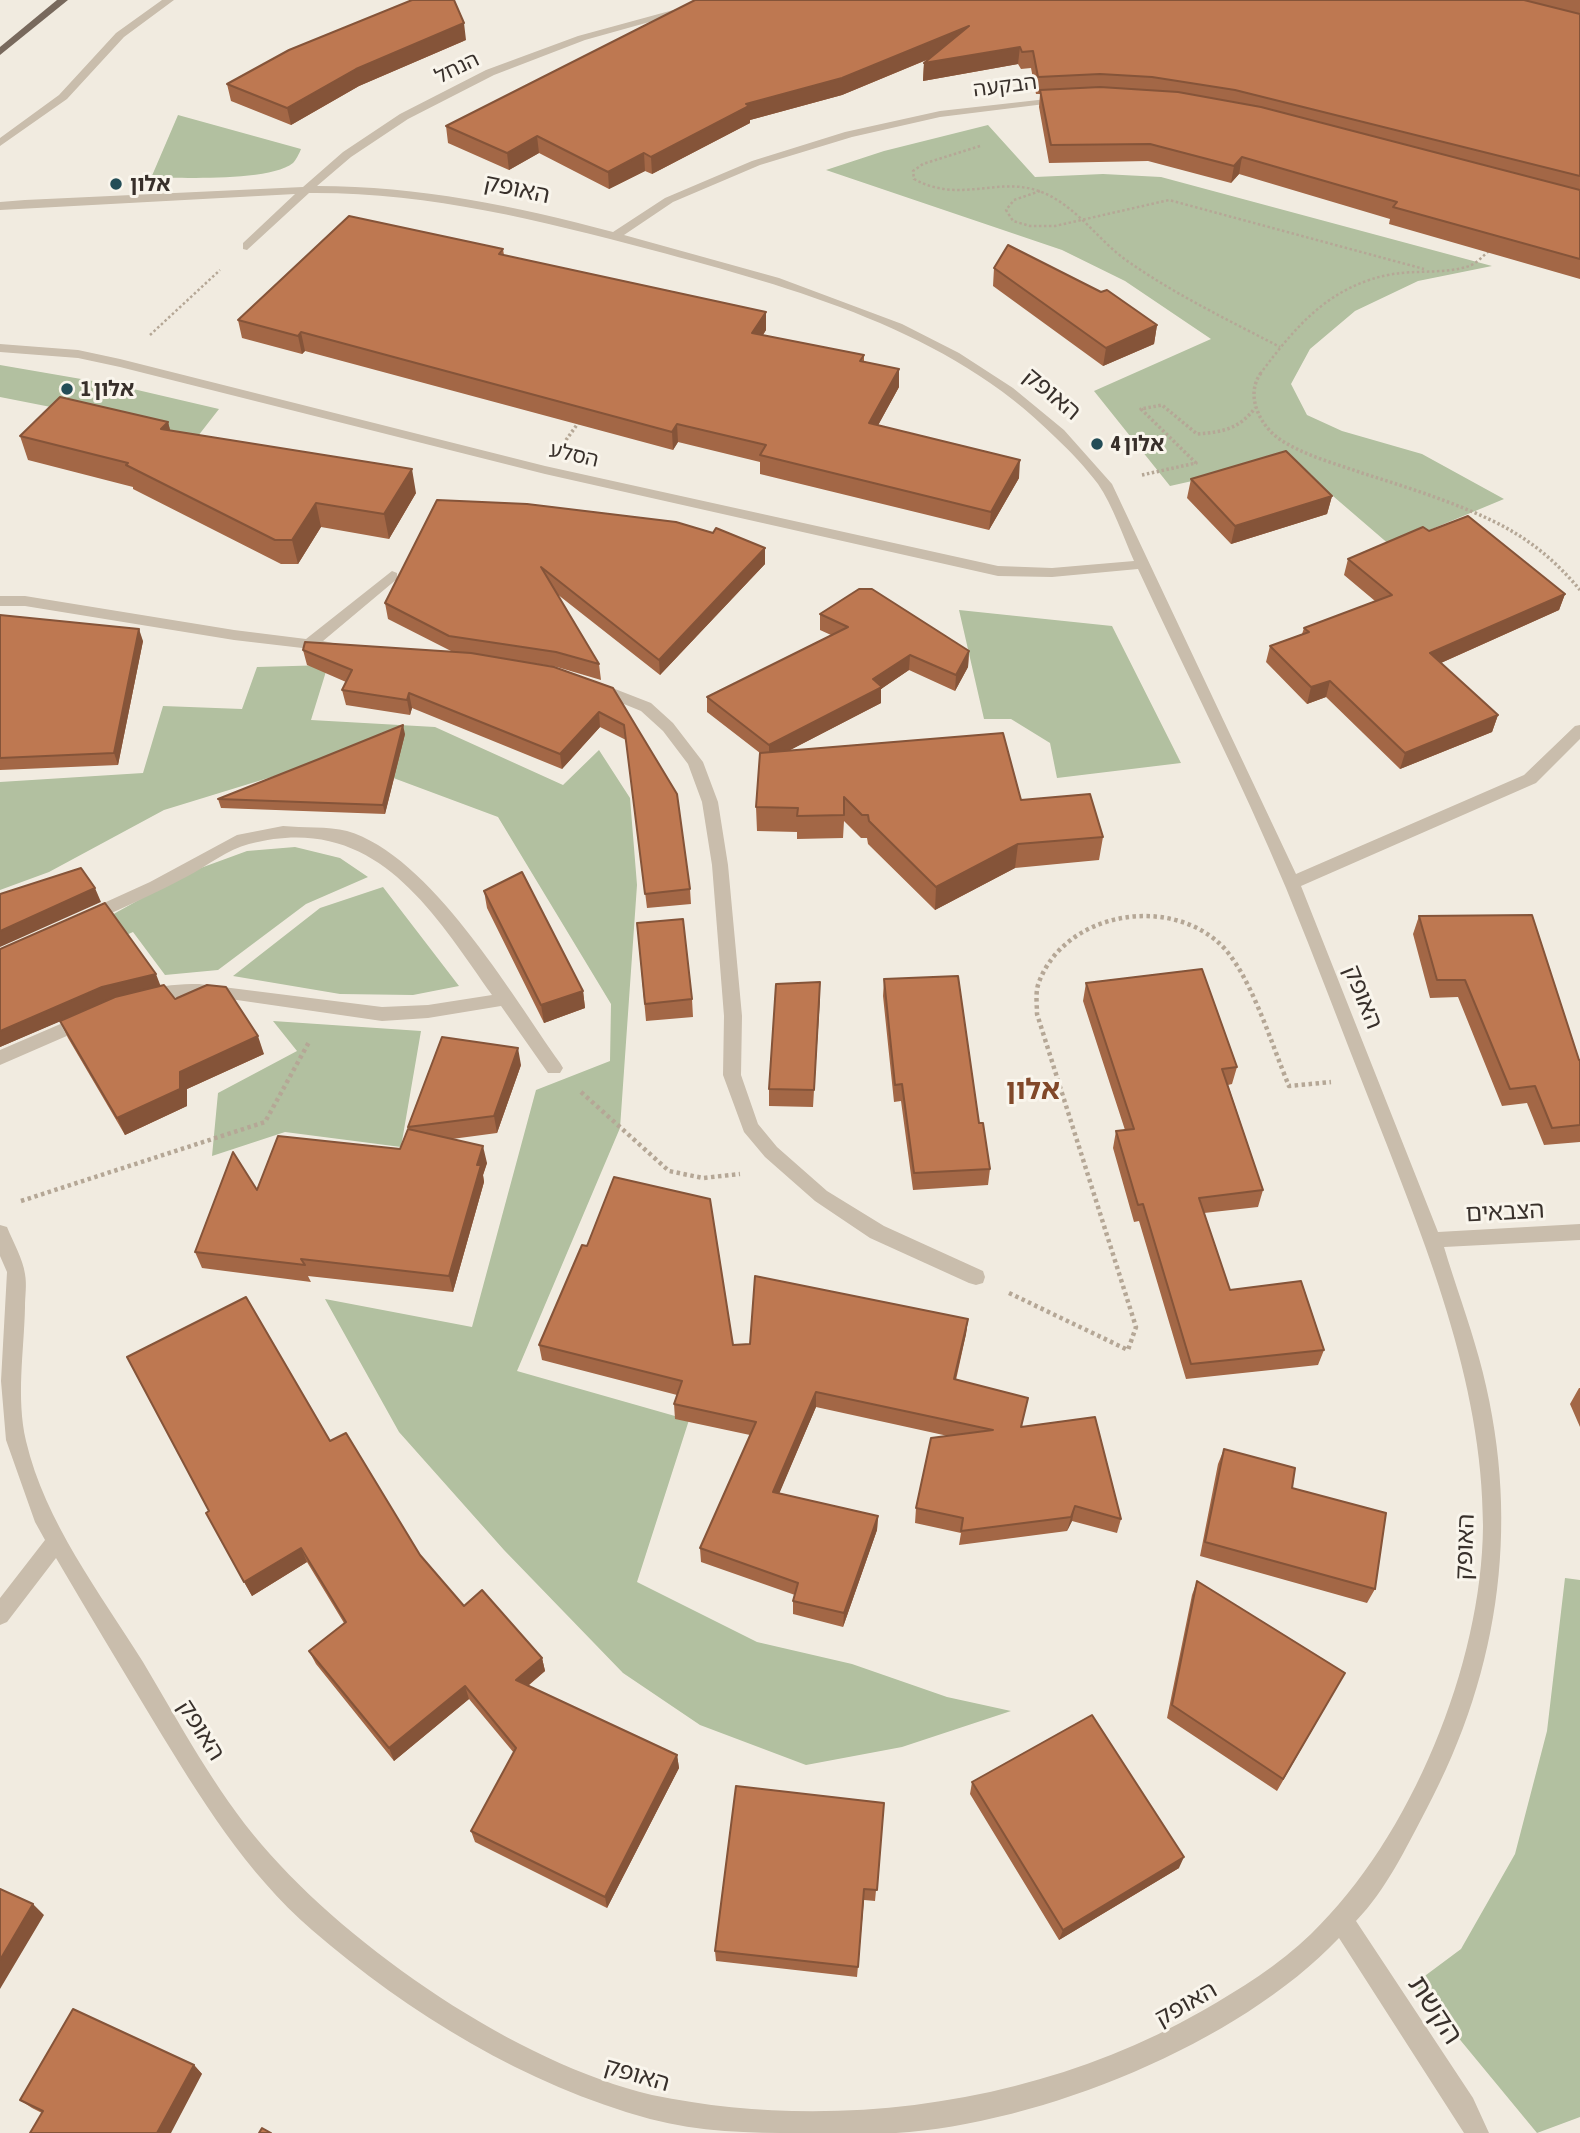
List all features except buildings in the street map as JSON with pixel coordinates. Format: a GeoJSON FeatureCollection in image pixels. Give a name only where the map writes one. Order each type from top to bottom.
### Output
{"type":"FeatureCollection","features":[{"type":"Feature","properties":{"kind":"main road"},"geometry":{"type":"LineString","coordinates":[[0,52],[63,0]]}},
{"type":"Feature","properties":{"kind":"street"},"geometry":{"type":"LineString","coordinates":[[0,143],[63,97],[120,35],[169,0]]}},
{"type":"Feature","properties":{"kind":"street","name":"הנחל"},"geometry":{"type":"LineString","coordinates":[[247,246],[361,144],[462,86],[531,56],[620,26],[723,0]]}},
{"type":"Feature","properties":{"kind":"street","name":"הבקעה"},"geometry":{"type":"LineString","coordinates":[[615,236],[670,200],[756,163],[849,134],[940,114],[1069,99]]}},
{"type":"Feature","properties":{"kind":"street","name":"האופק"},"geometry":{"type":"LineString","coordinates":[[0,206],[310,189],[382,191],[440,198],[615,236],[745,271],[831,298],[916,334],[960,357],[1015,393],[1065,437],[1105,484],[1292,883],[1432,1240],[1470,1360],[1487,1451],[1493,1526],[1487,1604],[1469,1682],[1437,1767],[1394,1847],[1359,1901],[1314,1948],[1252,1996],[1169,2043],[1062,2088],[960,2112],[858,2126],[752,2123],[653,2108],[581,2084],[509,2050],[435,2010],[319,1921],[251,1850],[197,1772],[45,1522],[16,1440],[11,1381],[16,1272],[0,1233]]}},
{"type":"Feature","properties":{"kind":"street","name":"הסלע"},"geometry":{"type":"LineString","coordinates":[[0,348],[56,351],[120,363],[545,470],[998,571],[1038,575],[1072,574],[1142,564]]}},
{"type":"Feature","properties":{"kind":"street"},"geometry":{"type":"LineString","coordinates":[[309,644],[392,576]]}},
{"type":"Feature","properties":{"kind":"street"},"geometry":{"type":"LineString","coordinates":[[0,601],[25,601],[234,635],[350,649]]}},
{"type":"Feature","properties":{"kind":"street"},"geometry":{"type":"LineString","coordinates":[[577,681],[646,707],[668,727],[695,762],[709,802],[720,865],[733,1016],[732,1075],[750,1127],[771,1152],[821,1196],[877,1232],[976,1277]]}},
{"type":"Feature","properties":{"kind":"street"},"geometry":{"type":"LineString","coordinates":[[1292,883],[1530,779],[1580,730]]}},
{"type":"Feature","properties":{"kind":"street"},"geometry":{"type":"LineString","coordinates":[[72,924],[156,886],[243,839],[283,832],[344,836],[389,860],[436,904],[554,1069]]}},
{"type":"Feature","properties":{"kind":"street"},"geometry":{"type":"LineString","coordinates":[[132,1003],[158,993],[185,990],[383,1014],[430,1012],[504,999]]}},
{"type":"Feature","properties":{"kind":"street"},"geometry":{"type":"LineString","coordinates":[[0,1058],[43,1037],[107,1012]]}},
{"type":"Feature","properties":{"kind":"street","name":"הצבאים"},"geometry":{"type":"LineString","coordinates":[[1432,1240],[1580,1232]]}},
{"type":"Feature","properties":{"kind":"street"},"geometry":{"type":"LineString","coordinates":[[0,1615],[57,1540]]}},
{"type":"Feature","properties":{"kind":"street","name":"הקשת"},"geometry":{"type":"LineString","coordinates":[[1341,1920],[1464,2108],[1477,2133]]}},
{"type":"Feature","properties":{"kind":"path"},"geometry":{"type":"LineString","coordinates":[[986,107],[999,130],[992,141],[923,164],[913,172],[914,179],[940,193],[1006,186],[1041,190],[1058,199],[1123,258],[1177,294],[1280,346]]}},
{"type":"Feature","properties":{"kind":"path"},"geometry":{"type":"LineString","coordinates":[[1041,190],[1014,200],[1006,210],[1013,221],[1030,226],[1055,226],[1169,200],[1430,270]]}},
{"type":"Feature","properties":{"kind":"path"},"geometry":{"type":"LineString","coordinates":[[1105,484],[1196,463],[1141,409],[1162,405],[1197,435],[1235,430],[1246,422],[1255,408],[1257,377],[1280,346],[1322,302],[1355,285],[1392,274],[1470,266],[1486,256],[1494,245]]}},
{"type":"Feature","properties":{"kind":"path"},"geometry":{"type":"LineString","coordinates":[[120,363],[247,246]]}},
{"type":"Feature","properties":{"kind":"path"},"geometry":{"type":"LineString","coordinates":[[1255,408],[1265,427],[1279,439],[1306,453],[1479,513],[1509,529],[1541,549],[1573,579],[1580,590]]}},
{"type":"Feature","properties":{"kind":"path"},"geometry":{"type":"LineString","coordinates":[[545,470],[584,414]]}},
{"type":"Feature","properties":{"kind":"path"},"geometry":{"type":"LineString","coordinates":[[976,1277],[1128,1350],[1136,1327],[1037,1014],[1038,984],[1048,965],[1053,956],[1081,932],[1112,919],[1147,915],[1172,919],[1198,929],[1218,942],[1234,961],[1289,1086],[1369,1079]]}},
{"type":"Feature","properties":{"kind":"path"},"geometry":{"type":"LineString","coordinates":[[13,1204],[265,1122],[327,1009]]}},
{"type":"Feature","properties":{"kind":"path"},"geometry":{"type":"LineString","coordinates":[[554,1069],[669,1171],[703,1178],[737,1176],[771,1152]]}},
{"type":"Feature","properties":{"kind":"green space"},"geometry":{"type":"Polygon","coordinates":[[[178,115],[301,149],[293,163],[265,173],[225,177],[151,178],[178,115]]]}},
{"type":"Feature","properties":{"kind":"green space"},"geometry":{"type":"Polygon","coordinates":[[[988,125],[1035,177],[1103,174],[1161,177],[1492,266],[1418,281],[1355,311],[1310,349],[1291,384],[1307,415],[1342,431],[1422,454],[1504,499],[1391,546],[1290,459],[1170,486],[1094,391],[1211,339],[1125,281],[1062,250],[826,170],[884,151],[988,125]]]}},
{"type":"Feature","properties":{"kind":"green space"},"geometry":{"type":"Polygon","coordinates":[[[0,365],[116,385],[219,409],[198,436],[0,397],[0,365]]]}},
{"type":"Feature","properties":{"kind":"green space"},"geometry":{"type":"Polygon","coordinates":[[[959,610],[1112,626],[1181,763],[1057,778],[1050,743],[1011,719],[984,719],[959,610]]]}},
{"type":"Feature","properties":{"kind":"green space"},"geometry":{"type":"Polygon","coordinates":[[[328,665],[311,720],[435,727],[563,785],[599,750],[630,798],[637,885],[620,1128],[517,1371],[689,1420],[637,1582],[757,1642],[852,1664],[947,1697],[1011,1711],[902,1747],[806,1765],[700,1725],[623,1673],[504,1550],[399,1432],[325,1299],[472,1327],[536,1090],[610,1061],[611,1004],[498,817],[388,776],[291,771],[164,810],[49,872],[0,890],[0,782],[143,773],[163,706],[242,709],[257,667],[328,665]]]}},
{"type":"Feature","properties":{"kind":"green space"},"geometry":{"type":"Polygon","coordinates":[[[295,847],[340,858],[368,877],[306,904],[218,970],[165,975],[133,932],[0,990],[0,970],[76,935],[187,873],[247,851],[295,847]]]}},
{"type":"Feature","properties":{"kind":"green space"},"geometry":{"type":"Polygon","coordinates":[[[383,887],[459,986],[413,995],[340,994],[233,976],[320,908],[383,887]]]}},
{"type":"Feature","properties":{"kind":"green space"},"geometry":{"type":"Polygon","coordinates":[[[273,1021],[421,1031],[401,1147],[285,1132],[212,1156],[218,1093],[297,1051],[273,1021]]]}},
{"type":"Feature","properties":{"kind":"green space"},"geometry":{"type":"Polygon","coordinates":[[[1565,1578],[1580,1580],[1580,2117],[1537,2133],[1414,1984],[1461,1949],[1515,1854],[1547,1731],[1565,1578]]]}},
{"type":"Feature","properties":{"kind":"place","name":"אלון"},"geometry":{"type":"Point","coordinates":[116,184]}},
{"type":"Feature","properties":{"kind":"place","name":"אלון 1"},"geometry":{"type":"Point","coordinates":[67,389]}},
{"type":"Feature","properties":{"kind":"place","name":"אלון 4"},"geometry":{"type":"Point","coordinates":[1097,444]}},
{"type":"Feature","properties":{"kind":"district","name":"אלון"},"geometry":{"type":"Point","coordinates":[1033,1090]}}]}
